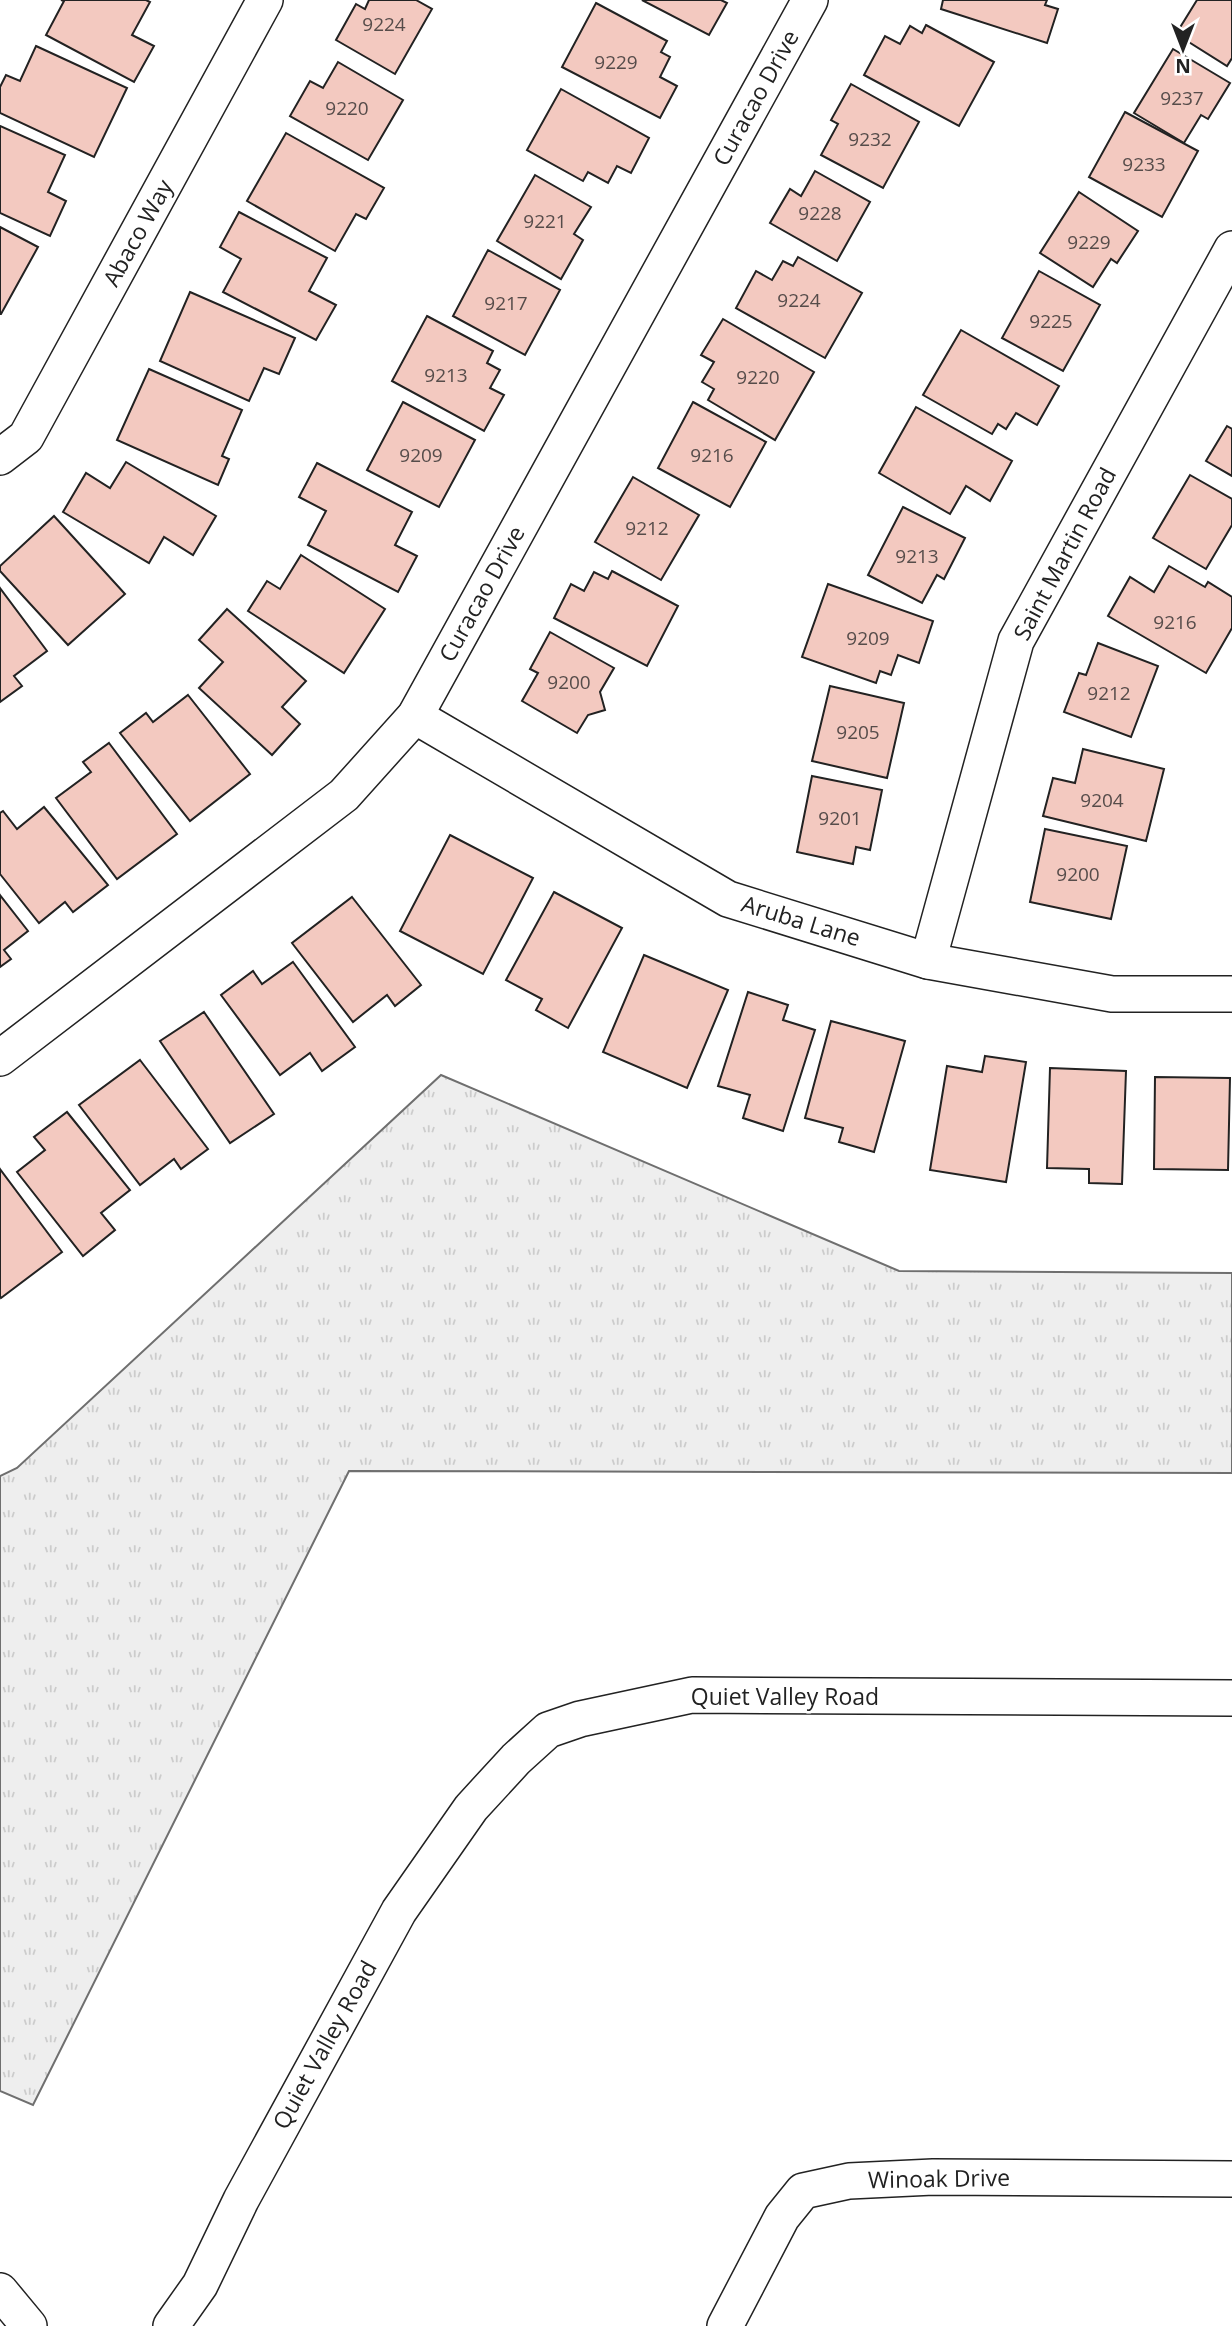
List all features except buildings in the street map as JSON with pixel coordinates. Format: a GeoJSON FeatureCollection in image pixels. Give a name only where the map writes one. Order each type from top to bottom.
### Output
{"type":"FeatureCollection","features":[{"type":"Feature","properties":{"kind":"street","name":"Abaco Way"},"geometry":{"type":"LineString","coordinates":[[0,457],[26,437],[265,0]]}},
{"type":"Feature","properties":{"kind":"street","name":"Curacao Drive"},"geometry":{"type":"LineString","coordinates":[[0,1058],[344,795],[415,716],[810,0]]}},
{"type":"Feature","properties":{"kind":"street","name":"Saint Martin Road"},"geometry":{"type":"LineString","coordinates":[[928,961],[1016,641],[1232,249]]}},
{"type":"Feature","properties":{"kind":"street","name":"Aruba Lane"},"geometry":{"type":"LineString","coordinates":[[415,716],[728,899],[928,961],[1112,994],[1232,994]]}},
{"type":"Feature","properties":{"kind":"street","name":"Quiet Valley Road"},"geometry":{"type":"LineString","coordinates":[[171,2326],[200,2285],[241,2200],[399,1911],[471,1808],[516,1759],[548,1730],[579,1719],[692,1695],[1232,1698]]}},
{"type":"Feature","properties":{"kind":"street","name":"Winoak Drive"},"geometry":{"type":"LineString","coordinates":[[724,2326],[782,2217],[803,2191],[849,2181],[933,2177],[1232,2179]]}},
{"type":"Feature","properties":{"kind":"street"},"geometry":{"type":"LineString","coordinates":[[0,2291],[29,2326]]}},
{"type":"Feature","properties":{"kind":"green space"},"geometry":{"type":"Polygon","coordinates":[[[441,1075],[899,1271],[1232,1273],[1232,1473],[349,1471],[33,2105],[0,2091],[0,1476],[17,1468],[441,1075]]]}}]}
